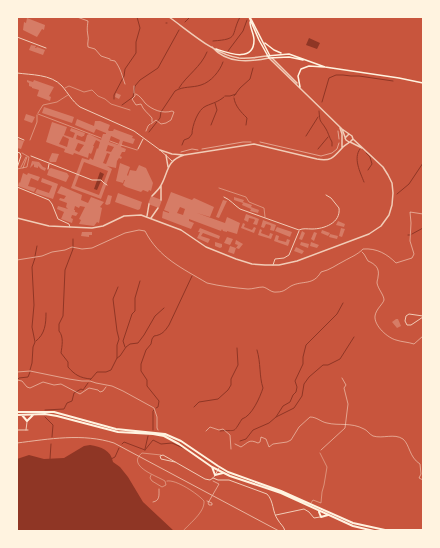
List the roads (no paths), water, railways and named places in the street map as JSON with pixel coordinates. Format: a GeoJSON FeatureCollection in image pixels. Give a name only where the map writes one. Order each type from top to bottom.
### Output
{"type":"FeatureCollection","features":[{"type":"Feature","properties":{"kind":"main road"},"geometry":{"type":"LineString","coordinates":[[216,49],[236,55],[242,55],[249,52],[253,48],[254,42],[249,17]]}},
{"type":"Feature","properties":{"kind":"main road"},"geometry":{"type":"LineString","coordinates":[[249,17],[270,57]]}},
{"type":"Feature","properties":{"kind":"main road"},"geometry":{"type":"LineString","coordinates":[[250,22],[270,57]]}},
{"type":"Feature","properties":{"kind":"main road"},"geometry":{"type":"LineString","coordinates":[[262,40],[274,50],[283,54],[296,56],[325,67]]}},
{"type":"Feature","properties":{"kind":"main road"},"geometry":{"type":"LineString","coordinates":[[270,57],[283,54]]}},
{"type":"Feature","properties":{"kind":"main road"},"geometry":{"type":"LineString","coordinates":[[270,57],[289,57],[305,60]]}},
{"type":"Feature","properties":{"kind":"main road"},"geometry":{"type":"LineString","coordinates":[[300,87],[298,76],[302,69],[309,66],[399,78],[423,84]]}},
{"type":"Feature","properties":{"kind":"main road"},"geometry":{"type":"LineString","coordinates":[[17,413],[27,411],[54,412],[116,429],[164,434],[181,441],[224,473],[281,493],[353,526],[374,531]]}},
{"type":"Feature","properties":{"kind":"main road"},"geometry":{"type":"LineString","coordinates":[[17,413],[22,415],[27,421],[34,414]]}},
{"type":"Feature","properties":{"kind":"main road"},"geometry":{"type":"LineString","coordinates":[[22,415],[34,414],[57,416],[118,432],[164,436],[212,466],[281,491],[344,520],[364,526],[393,531],[423,530]]}},
{"type":"Feature","properties":{"kind":"main road"},"geometry":{"type":"LineString","coordinates":[[212,466],[214,476],[224,473]]}},
{"type":"Feature","properties":{"kind":"main road"},"geometry":{"type":"LineString","coordinates":[[319,510],[321,517],[329,515]]}},
{"type":"Feature","properties":{"kind":"street"},"geometry":{"type":"LineString","coordinates":[[169,17],[222,55],[232,60],[248,61],[270,57]]}},
{"type":"Feature","properties":{"kind":"street"},"geometry":{"type":"LineString","coordinates":[[17,37],[46,48]]}},
{"type":"Feature","properties":{"kind":"street"},"geometry":{"type":"LineString","coordinates":[[212,47],[231,56],[240,58],[270,57],[340,127],[345,138],[362,148]]}},
{"type":"Feature","properties":{"kind":"street"},"geometry":{"type":"LineString","coordinates":[[17,73],[48,77],[56,80],[80,108],[130,129],[160,150],[172,161]]}},
{"type":"Feature","properties":{"kind":"street"},"geometry":{"type":"LineString","coordinates":[[340,127],[342,134],[342,148]]}},
{"type":"Feature","properties":{"kind":"street"},"geometry":{"type":"LineString","coordinates":[[17,218],[43,225],[70,228],[96,228],[127,215],[135,214],[180,230],[198,242],[236,259],[257,265],[290,263],[369,234],[377,230],[389,215],[392,205],[392,183],[383,168],[353,139],[352,136],[342,130]]}},
{"type":"Feature","properties":{"kind":"street"},"geometry":{"type":"LineString","coordinates":[[342,148],[345,138],[349,134]]}},
{"type":"Feature","properties":{"kind":"street"},"geometry":{"type":"LineString","coordinates":[[17,138],[24,140]]}},
{"type":"Feature","properties":{"kind":"street"},"geometry":{"type":"LineString","coordinates":[[138,149],[144,138]]}},
{"type":"Feature","properties":{"kind":"street"},"geometry":{"type":"LineString","coordinates":[[152,196],[161,186],[172,161],[177,157],[184,155],[254,144],[323,160],[335,156],[353,139]]}},
{"type":"Feature","properties":{"kind":"street"},"geometry":{"type":"LineString","coordinates":[[160,150],[172,154],[184,155]]}},
{"type":"Feature","properties":{"kind":"street"},"geometry":{"type":"LineString","coordinates":[[17,152],[20,153],[21,156],[17,169]]}},
{"type":"Feature","properties":{"kind":"street"},"geometry":{"type":"LineString","coordinates":[[166,155],[168,168]]}},
{"type":"Feature","properties":{"kind":"street"},"geometry":{"type":"LineString","coordinates":[[31,156],[92,180],[101,180],[108,185]]}},
{"type":"Feature","properties":{"kind":"street"},"geometry":{"type":"LineString","coordinates":[[48,169],[50,163]]}},
{"type":"Feature","properties":{"kind":"street"},"geometry":{"type":"LineString","coordinates":[[161,186],[161,200]]}},
{"type":"Feature","properties":{"kind":"street"},"geometry":{"type":"LineString","coordinates":[[17,187],[49,200],[56,216],[61,221],[69,224],[70,228]]}},
{"type":"Feature","properties":{"kind":"street"},"geometry":{"type":"LineString","coordinates":[[224,197],[240,209],[299,230],[324,227],[333,223],[338,217],[339,208],[331,198],[326,195]]}},
{"type":"Feature","properties":{"kind":"street"},"geometry":{"type":"LineString","coordinates":[[148,204],[149,218]]}},
{"type":"Feature","properties":{"kind":"street"},"geometry":{"type":"LineString","coordinates":[[149,218],[158,208]]}},
{"type":"Feature","properties":{"kind":"street"},"geometry":{"type":"LineString","coordinates":[[273,265],[275,259],[284,258],[289,255],[299,230]]}},
{"type":"Feature","properties":{"kind":"street"},"geometry":{"type":"LineString","coordinates":[[410,314],[423,316],[411,325],[407,325],[405,321],[406,316],[410,314]]}},
{"type":"Feature","properties":{"kind":"street"},"geometry":{"type":"LineString","coordinates":[[17,430],[27,430],[27,411]]}},
{"type":"Feature","properties":{"kind":"street"},"geometry":{"type":"LineString","coordinates":[[175,462],[161,460],[161,455],[163,455],[205,479],[211,479],[219,469]]}},
{"type":"Feature","properties":{"kind":"street"},"geometry":{"type":"LineString","coordinates":[[214,476],[218,480],[228,480],[265,493],[270,498],[284,531]]}},
{"type":"Feature","properties":{"kind":"street"},"geometry":{"type":"LineString","coordinates":[[276,515],[302,509],[309,512],[314,518],[318,519],[321,517]]}},
{"type":"Feature","properties":{"kind":"lane"},"geometry":{"type":"LineString","coordinates":[[64,88],[69,86],[84,92],[92,90],[98,96],[111,104],[130,110]]}},
{"type":"Feature","properties":{"kind":"lane"},"geometry":{"type":"LineString","coordinates":[[30,140],[37,122],[36,117],[43,105],[57,102],[68,95]]}},
{"type":"Feature","properties":{"kind":"lane"},"geometry":{"type":"LineString","coordinates":[[38,114],[101,138]]}},
{"type":"Feature","properties":{"kind":"lane"},"geometry":{"type":"LineString","coordinates":[[110,141],[118,144]]}},
{"type":"Feature","properties":{"kind":"lane"},"geometry":{"type":"LineString","coordinates":[[121,145],[134,150],[138,149]]}},
{"type":"Feature","properties":{"kind":"lane"},"geometry":{"type":"LineString","coordinates":[[17,169],[27,166],[30,159],[20,153]]}},
{"type":"Feature","properties":{"kind":"lane"},"geometry":{"type":"LineString","coordinates":[[20,168],[26,156]]}},
{"type":"Feature","properties":{"kind":"lane"},"geometry":{"type":"LineString","coordinates":[[219,188],[246,197],[248,202],[264,208],[265,218]]}},
{"type":"Feature","properties":{"kind":"lane"},"geometry":{"type":"LineString","coordinates":[[161,455],[142,453],[138,457],[140,467],[152,475],[166,481],[170,480],[182,486],[198,495],[204,501],[204,505],[200,512],[183,531]]}},
{"type":"Feature","properties":{"kind":"lane"},"geometry":{"type":"LineString","coordinates":[[310,504],[313,500],[321,502],[327,467],[320,453]]}},
{"type":"Feature","properties":{"kind":"lane"},"geometry":{"type":"LineString","coordinates":[[152,475],[150,477],[151,480],[160,486],[165,486],[167,484],[166,481]]}},
{"type":"Feature","properties":{"kind":"waterway"},"geometry":{"type":"LineString","coordinates":[[114,99],[114,95],[124,76],[125,69],[136,53],[136,42],[140,28],[137,17]]}},
{"type":"Feature","properties":{"kind":"waterway"},"geometry":{"type":"LineString","coordinates":[[185,22],[190,17]]}},
{"type":"Feature","properties":{"kind":"waterway"},"geometry":{"type":"LineString","coordinates":[[213,41],[231,38],[240,17]]}},
{"type":"Feature","properties":{"kind":"waterway"},"geometry":{"type":"LineString","coordinates":[[228,51],[243,31],[247,20]]}},
{"type":"Feature","properties":{"kind":"waterway"},"geometry":{"type":"LineString","coordinates":[[122,105],[133,97],[135,86],[140,80],[158,68],[179,30]]}},
{"type":"Feature","properties":{"kind":"waterway"},"geometry":{"type":"LineString","coordinates":[[179,88],[198,67],[207,52]]}},
{"type":"Feature","properties":{"kind":"waterway"},"geometry":{"type":"LineString","coordinates":[[149,132],[160,118],[161,112],[175,91],[181,88],[205,84],[212,79],[220,69],[223,62]]}},
{"type":"Feature","properties":{"kind":"waterway"},"geometry":{"type":"LineString","coordinates":[[234,96],[250,79],[253,68]]}},
{"type":"Feature","properties":{"kind":"waterway"},"geometry":{"type":"LineString","coordinates":[[322,102],[329,78],[336,75],[359,76],[393,81]]}},
{"type":"Feature","properties":{"kind":"waterway"},"geometry":{"type":"LineString","coordinates":[[225,96],[236,94]]}},
{"type":"Feature","properties":{"kind":"waterway"},"geometry":{"type":"LineString","coordinates":[[182,145],[184,140],[189,138],[192,134],[194,122],[200,111],[206,106],[224,97]]}},
{"type":"Feature","properties":{"kind":"waterway"},"geometry":{"type":"LineString","coordinates":[[234,98],[237,106],[247,118],[246,125]]}},
{"type":"Feature","properties":{"kind":"waterway"},"geometry":{"type":"LineString","coordinates":[[211,125],[217,110],[215,103]]}},
{"type":"Feature","properties":{"kind":"waterway"},"geometry":{"type":"LineString","coordinates":[[319,111],[320,120],[332,142],[332,146]]}},
{"type":"Feature","properties":{"kind":"waterway"},"geometry":{"type":"LineString","coordinates":[[306,136],[318,117]]}},
{"type":"Feature","properties":{"kind":"waterway"},"geometry":{"type":"LineString","coordinates":[[318,149],[328,137]]}},
{"type":"Feature","properties":{"kind":"waterway"},"geometry":{"type":"LineString","coordinates":[[360,149],[357,161],[364,182]]}},
{"type":"Feature","properties":{"kind":"waterway"},"geometry":{"type":"LineString","coordinates":[[366,153],[370,157],[372,164],[368,170]]}},
{"type":"Feature","properties":{"kind":"waterway"},"geometry":{"type":"LineString","coordinates":[[397,194],[409,184],[423,163]]}},
{"type":"Feature","properties":{"kind":"waterway"},"geometry":{"type":"LineString","coordinates":[[412,234],[423,228]]}},
{"type":"Feature","properties":{"kind":"waterway"},"geometry":{"type":"LineString","coordinates":[[73,239],[73,249],[65,270],[63,316],[59,324],[59,331],[62,339],[61,353],[68,362],[68,367],[73,372],[78,376],[91,379],[90,380]]}},
{"type":"Feature","properties":{"kind":"waterway"},"geometry":{"type":"LineString","coordinates":[[35,256],[37,246]]}},
{"type":"Feature","properties":{"kind":"waterway"},"geometry":{"type":"LineString","coordinates":[[30,370],[35,342],[32,327],[34,305],[32,267],[35,258]]}},
{"type":"Feature","properties":{"kind":"waterway"},"geometry":{"type":"LineString","coordinates":[[156,408],[158,407],[159,401],[147,386],[147,380],[141,371],[141,364],[146,350],[151,344],[154,336],[159,335],[169,325],[192,276]]}},
{"type":"Feature","properties":{"kind":"waterway"},"geometry":{"type":"LineString","coordinates":[[125,347],[123,341],[132,314],[135,311],[135,298],[140,281]]}},
{"type":"Feature","properties":{"kind":"waterway"},"geometry":{"type":"LineString","coordinates":[[117,358],[117,345],[119,339],[113,299],[118,287]]}},
{"type":"Feature","properties":{"kind":"waterway"},"geometry":{"type":"LineString","coordinates":[[276,417],[283,406],[290,402],[296,392],[297,387],[295,381],[303,364],[306,345],[337,314],[343,303]]}},
{"type":"Feature","properties":{"kind":"waterway"},"geometry":{"type":"LineString","coordinates":[[91,379],[97,372],[106,372],[111,370],[117,358],[126,347],[130,344],[138,343],[155,316],[164,308]]}},
{"type":"Feature","properties":{"kind":"waterway"},"geometry":{"type":"LineString","coordinates":[[36,341],[44,328],[46,313]]}},
{"type":"Feature","properties":{"kind":"waterway"},"geometry":{"type":"LineString","coordinates":[[240,441],[246,439],[253,430],[269,423],[276,417],[294,408],[302,396],[304,384],[309,377],[323,365],[328,365],[340,359],[354,337]]}},
{"type":"Feature","properties":{"kind":"waterway"},"geometry":{"type":"LineString","coordinates":[[194,407],[199,402],[218,399],[228,390],[231,385],[231,379],[238,365],[237,348]]}},
{"type":"Feature","properties":{"kind":"waterway"},"geometry":{"type":"LineString","coordinates":[[220,431],[234,430],[242,419],[249,414],[260,396],[263,388],[257,350]]}},
{"type":"Feature","properties":{"kind":"waterway"},"geometry":{"type":"LineString","coordinates":[[17,380],[19,378],[28,377],[30,372]]}},
{"type":"Feature","properties":{"kind":"waterway"},"geometry":{"type":"LineString","coordinates":[[45,410],[64,409],[67,403],[72,401],[74,393],[81,389],[83,390],[88,383]]}},
{"type":"Feature","properties":{"kind":"waterway"},"geometry":{"type":"LineString","coordinates":[[153,430],[154,410]]}},
{"type":"Feature","properties":{"kind":"waterway"},"geometry":{"type":"LineString","coordinates":[[45,417],[53,425],[52,437]]}},
{"type":"Feature","properties":{"kind":"waterway"},"geometry":{"type":"LineString","coordinates":[[145,449],[148,436]]}},
{"type":"Feature","properties":{"kind":"waterway"},"geometry":{"type":"LineString","coordinates":[[145,450],[153,440],[161,444],[172,443],[183,448]]}},
{"type":"Feature","properties":{"kind":"waterway"},"geometry":{"type":"LineString","coordinates":[[122,444],[124,442],[145,450]]}},
{"type":"Feature","properties":{"kind":"waterway"},"geometry":{"type":"LineString","coordinates":[[50,459],[51,444]]}},
{"type":"Feature","properties":{"kind":"waterway"},"geometry":{"type":"LineString","coordinates":[[111,459],[115,457],[119,448]]}},
{"type":"Feature","properties":{"kind":"railway"},"geometry":{"type":"LineString","coordinates":[[17,443],[66,438],[90,438],[114,443],[279,531]]}}]}
